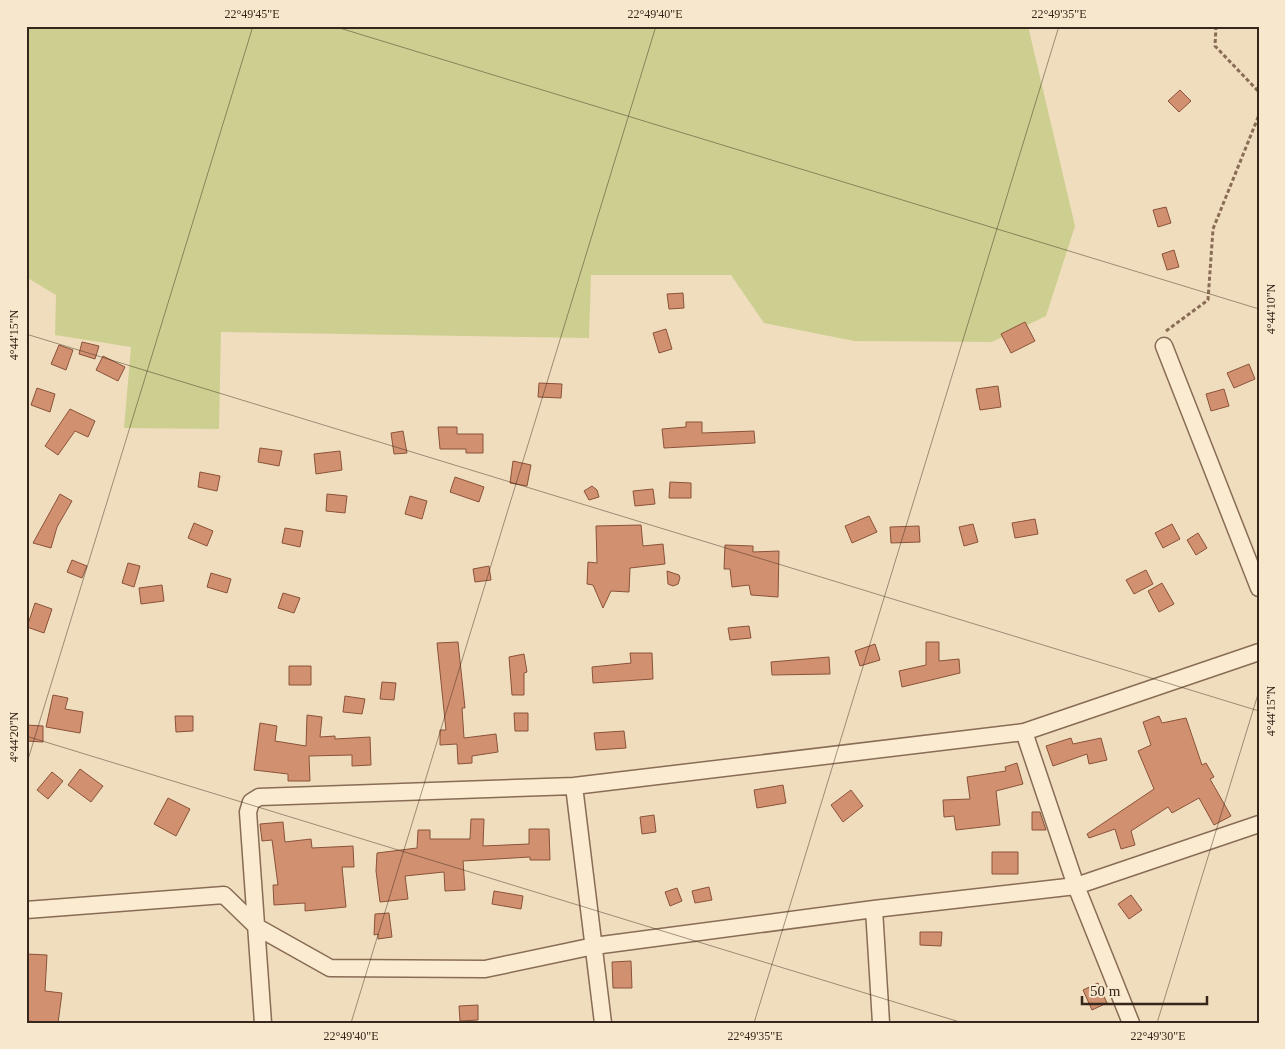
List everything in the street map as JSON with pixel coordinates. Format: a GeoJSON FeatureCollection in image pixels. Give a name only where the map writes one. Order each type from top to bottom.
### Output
{"type":"FeatureCollection","features":[{"type":"Feature","properties":{"kind":"street"},"geometry":{"type":"LineString","coordinates":[[1164,346],[1259,588]]}},
{"type":"Feature","properties":{"kind":"street"},"geometry":{"type":"LineString","coordinates":[[263,1023],[248,812],[251,802],[259,797],[574,786],[1024,732],[1259,652]]}},
{"type":"Feature","properties":{"kind":"street"},"geometry":{"type":"LineString","coordinates":[[1024,732],[1076,886],[1131,1023]]}},
{"type":"Feature","properties":{"kind":"street"},"geometry":{"type":"LineString","coordinates":[[574,786],[603,1023]]}},
{"type":"Feature","properties":{"kind":"street"},"geometry":{"type":"LineString","coordinates":[[26,910],[224,895],[257,927],[330,968],[485,969],[594,946],[874,909],[1076,886],[1259,824]]}},
{"type":"Feature","properties":{"kind":"street"},"geometry":{"type":"LineString","coordinates":[[874,909],[881,1023]]}},
{"type":"Feature","properties":{"kind":"path"},"geometry":{"type":"LineString","coordinates":[[1216,26],[1216,46],[1259,92]]}},
{"type":"Feature","properties":{"kind":"path"},"geometry":{"type":"LineString","coordinates":[[1164,346],[1166,329],[1208,300],[1213,229],[1259,115]]}},
{"type":"Feature","properties":{"kind":"green space"},"geometry":{"type":"Polygon","coordinates":[[[26,26],[1028,26],[1075,226],[1046,316],[992,342],[854,341],[764,323],[731,275],[591,275],[589,338],[221,332],[219,429],[124,428],[131,347],[55,335],[56,295],[26,277],[26,26]]]}},
{"type":"Feature","properties":{"kind":"building"},"geometry":{"type":"Polygon","coordinates":[[[1180,90],[1191,101],[1179,112],[1168,101],[1180,90]]]}},
{"type":"Feature","properties":{"kind":"building"},"geometry":{"type":"Polygon","coordinates":[[[1166,207],[1171,223],[1158,227],[1153,210],[1166,207]]]}},
{"type":"Feature","properties":{"kind":"building"},"geometry":{"type":"Polygon","coordinates":[[[1174,250],[1179,267],[1167,270],[1162,254],[1174,250]]]}},
{"type":"Feature","properties":{"kind":"building"},"geometry":{"type":"Polygon","coordinates":[[[683,293],[684,308],[669,309],[667,294],[683,293]]]}},
{"type":"Feature","properties":{"kind":"building"},"geometry":{"type":"Polygon","coordinates":[[[1025,322],[1035,341],[1011,353],[1001,334],[1025,322]]]}},
{"type":"Feature","properties":{"kind":"building"},"geometry":{"type":"Polygon","coordinates":[[[666,329],[672,349],[659,353],[653,333],[666,329]]]}},
{"type":"Feature","properties":{"kind":"building"},"geometry":{"type":"Polygon","coordinates":[[[82,342],[99,346],[95,359],[79,354],[82,342]]]}},
{"type":"Feature","properties":{"kind":"building"},"geometry":{"type":"Polygon","coordinates":[[[59,345],[73,350],[66,370],[51,364],[59,345]]]}},
{"type":"Feature","properties":{"kind":"building"},"geometry":{"type":"Polygon","coordinates":[[[103,356],[125,367],[118,381],[96,370],[103,356]]]}},
{"type":"Feature","properties":{"kind":"building"},"geometry":{"type":"Polygon","coordinates":[[[1249,364],[1255,379],[1234,388],[1227,373],[1249,364]]]}},
{"type":"Feature","properties":{"kind":"building"},"geometry":{"type":"Polygon","coordinates":[[[539,383],[562,384],[561,398],[538,397],[539,383]]]}},
{"type":"Feature","properties":{"kind":"building"},"geometry":{"type":"Polygon","coordinates":[[[998,386],[1001,407],[980,410],[976,389],[998,386]]]}},
{"type":"Feature","properties":{"kind":"building"},"geometry":{"type":"Polygon","coordinates":[[[37,388],[55,394],[50,412],[31,405],[37,388]]]}},
{"type":"Feature","properties":{"kind":"building"},"geometry":{"type":"Polygon","coordinates":[[[1224,389],[1229,406],[1211,411],[1206,394],[1224,389]]]}},
{"type":"Feature","properties":{"kind":"building"},"geometry":{"type":"Polygon","coordinates":[[[70,409],[95,421],[88,437],[75,431],[58,455],[45,446],[70,409]]]}},
{"type":"Feature","properties":{"kind":"building"},"geometry":{"type":"Polygon","coordinates":[[[686,422],[702,422],[702,433],[754,431],[755,443],[664,448],[662,429],[686,427],[686,422]]]}},
{"type":"Feature","properties":{"kind":"building"},"geometry":{"type":"Polygon","coordinates":[[[438,427],[457,427],[457,434],[483,434],[483,453],[466,453],[466,449],[440,449],[438,427]]]}},
{"type":"Feature","properties":{"kind":"building"},"geometry":{"type":"Polygon","coordinates":[[[403,431],[407,453],[394,454],[391,433],[403,431]]]}},
{"type":"Feature","properties":{"kind":"building"},"geometry":{"type":"Polygon","coordinates":[[[260,448],[282,451],[279,466],[258,462],[260,448]]]}},
{"type":"Feature","properties":{"kind":"building"},"geometry":{"type":"Polygon","coordinates":[[[340,451],[342,470],[316,474],[314,454],[340,451]]]}},
{"type":"Feature","properties":{"kind":"building"},"geometry":{"type":"Polygon","coordinates":[[[513,461],[531,465],[527,486],[510,483],[513,461]]]}},
{"type":"Feature","properties":{"kind":"building"},"geometry":{"type":"Polygon","coordinates":[[[200,472],[220,476],[217,491],[198,487],[200,472]]]}},
{"type":"Feature","properties":{"kind":"building"},"geometry":{"type":"Polygon","coordinates":[[[455,477],[484,487],[479,502],[450,492],[455,477]]]}},
{"type":"Feature","properties":{"kind":"building"},"geometry":{"type":"Polygon","coordinates":[[[670,482],[691,483],[691,498],[669,498],[670,482]]]}},
{"type":"Feature","properties":{"kind":"building"},"geometry":{"type":"Polygon","coordinates":[[[592,486],[597,490],[599,497],[589,500],[584,491],[592,486]]]}},
{"type":"Feature","properties":{"kind":"building"},"geometry":{"type":"Polygon","coordinates":[[[653,489],[655,504],[635,506],[633,491],[653,489]]]}},
{"type":"Feature","properties":{"kind":"building"},"geometry":{"type":"Polygon","coordinates":[[[60,494],[72,501],[57,527],[51,548],[33,543],[60,494]]]}},
{"type":"Feature","properties":{"kind":"building"},"geometry":{"type":"Polygon","coordinates":[[[327,494],[347,496],[345,513],[326,511],[327,494]]]}},
{"type":"Feature","properties":{"kind":"building"},"geometry":{"type":"Polygon","coordinates":[[[410,496],[427,501],[422,519],[405,514],[410,496]]]}},
{"type":"Feature","properties":{"kind":"building"},"geometry":{"type":"Polygon","coordinates":[[[869,516],[877,532],[852,543],[845,526],[869,516]]]}},
{"type":"Feature","properties":{"kind":"building"},"geometry":{"type":"Polygon","coordinates":[[[1035,519],[1038,534],[1015,538],[1012,523],[1035,519]]]}},
{"type":"Feature","properties":{"kind":"building"},"geometry":{"type":"Polygon","coordinates":[[[194,523],[213,531],[207,546],[188,538],[194,523]]]}},
{"type":"Feature","properties":{"kind":"building"},"geometry":{"type":"Polygon","coordinates":[[[973,524],[978,542],[964,546],[959,527],[973,524]]]}},
{"type":"Feature","properties":{"kind":"building"},"geometry":{"type":"Polygon","coordinates":[[[1172,524],[1180,539],[1163,548],[1155,533],[1172,524]]]}},
{"type":"Feature","properties":{"kind":"building"},"geometry":{"type":"Polygon","coordinates":[[[641,525],[643,546],[663,544],[665,564],[630,568],[629,592],[611,591],[603,608],[593,585],[587,584],[588,562],[597,563],[596,526],[641,525]]]}},
{"type":"Feature","properties":{"kind":"building"},"geometry":{"type":"Polygon","coordinates":[[[919,526],[920,542],[891,543],[890,527],[919,526]]]}},
{"type":"Feature","properties":{"kind":"building"},"geometry":{"type":"Polygon","coordinates":[[[285,528],[303,531],[300,547],[282,543],[285,528]]]}},
{"type":"Feature","properties":{"kind":"building"},"geometry":{"type":"Polygon","coordinates":[[[1198,533],[1207,548],[1196,555],[1187,540],[1198,533]]]}},
{"type":"Feature","properties":{"kind":"building"},"geometry":{"type":"Polygon","coordinates":[[[725,545],[753,546],[753,552],[779,551],[778,597],[751,595],[749,585],[732,587],[730,569],[724,569],[725,545]]]}},
{"type":"Feature","properties":{"kind":"building"},"geometry":{"type":"Polygon","coordinates":[[[72,560],[87,566],[82,578],[67,572],[72,560]]]}},
{"type":"Feature","properties":{"kind":"building"},"geometry":{"type":"Polygon","coordinates":[[[128,563],[140,566],[134,587],[122,583],[128,563]]]}},
{"type":"Feature","properties":{"kind":"building"},"geometry":{"type":"Polygon","coordinates":[[[489,566],[491,580],[475,582],[473,569],[489,566]]]}},
{"type":"Feature","properties":{"kind":"building"},"geometry":{"type":"Polygon","coordinates":[[[1146,570],[1153,584],[1134,594],[1126,580],[1146,570]]]}},
{"type":"Feature","properties":{"kind":"building"},"geometry":{"type":"Polygon","coordinates":[[[667,571],[679,575],[678,584],[673,586],[668,584],[667,571]]]}},
{"type":"Feature","properties":{"kind":"building"},"geometry":{"type":"Polygon","coordinates":[[[211,573],[231,579],[227,593],[207,587],[211,573]]]}},
{"type":"Feature","properties":{"kind":"building"},"geometry":{"type":"Polygon","coordinates":[[[1162,583],[1174,604],[1159,612],[1148,591],[1162,583]]]}},
{"type":"Feature","properties":{"kind":"building"},"geometry":{"type":"Polygon","coordinates":[[[162,585],[164,601],[141,604],[139,588],[162,585]]]}},
{"type":"Feature","properties":{"kind":"building"},"geometry":{"type":"Polygon","coordinates":[[[283,593],[300,598],[294,613],[278,608],[283,593]]]}},
{"type":"Feature","properties":{"kind":"building"},"geometry":{"type":"Polygon","coordinates":[[[35,603],[52,609],[44,633],[27,627],[35,603]]]}},
{"type":"Feature","properties":{"kind":"building"},"geometry":{"type":"Polygon","coordinates":[[[749,626],[751,638],[730,640],[728,628],[749,626]]]}},
{"type":"Feature","properties":{"kind":"building"},"geometry":{"type":"Polygon","coordinates":[[[458,642],[465,708],[462,708],[464,738],[496,734],[498,752],[472,756],[472,763],[458,764],[457,744],[440,745],[440,730],[446,730],[437,643],[458,642]]]}},
{"type":"Feature","properties":{"kind":"building"},"geometry":{"type":"Polygon","coordinates":[[[926,642],[939,642],[939,661],[959,659],[960,673],[902,687],[899,671],[926,665],[926,642]]]}},
{"type":"Feature","properties":{"kind":"building"},"geometry":{"type":"Polygon","coordinates":[[[875,644],[880,660],[860,666],[855,651],[875,644]]]}},
{"type":"Feature","properties":{"kind":"building"},"geometry":{"type":"Polygon","coordinates":[[[630,653],[652,653],[653,679],[593,683],[592,667],[631,663],[630,653]]]}},
{"type":"Feature","properties":{"kind":"building"},"geometry":{"type":"Polygon","coordinates":[[[524,654],[527,672],[524,673],[524,695],[512,695],[509,657],[524,654]]]}},
{"type":"Feature","properties":{"kind":"building"},"geometry":{"type":"Polygon","coordinates":[[[829,657],[830,674],[772,675],[771,662],[829,657]]]}},
{"type":"Feature","properties":{"kind":"building"},"geometry":{"type":"Polygon","coordinates":[[[289,666],[311,666],[311,685],[289,685],[289,666]]]}},
{"type":"Feature","properties":{"kind":"building"},"geometry":{"type":"Polygon","coordinates":[[[382,682],[396,683],[394,700],[380,699],[382,682]]]}},
{"type":"Feature","properties":{"kind":"building"},"geometry":{"type":"Polygon","coordinates":[[[53,695],[68,698],[65,709],[83,712],[80,733],[46,727],[53,695]]]}},
{"type":"Feature","properties":{"kind":"building"},"geometry":{"type":"Polygon","coordinates":[[[345,696],[365,699],[362,714],[343,712],[345,696]]]}},
{"type":"Feature","properties":{"kind":"building"},"geometry":{"type":"Polygon","coordinates":[[[514,713],[528,713],[528,731],[515,731],[514,713]]]}},
{"type":"Feature","properties":{"kind":"building"},"geometry":{"type":"Polygon","coordinates":[[[307,715],[322,717],[320,737],[335,736],[335,739],[370,737],[371,765],[352,766],[352,755],[309,756],[310,781],[288,781],[288,774],[254,770],[260,723],[277,726],[275,741],[306,746],[307,715]]]}},
{"type":"Feature","properties":{"kind":"building"},"geometry":{"type":"Polygon","coordinates":[[[175,716],[193,716],[193,731],[176,732],[175,716]]]}},
{"type":"Feature","properties":{"kind":"building"},"geometry":{"type":"Polygon","coordinates":[[[1159,716],[1162,723],[1186,718],[1202,765],[1206,763],[1214,777],[1210,779],[1231,816],[1214,825],[1199,798],[1172,813],[1168,807],[1131,831],[1135,845],[1121,849],[1115,829],[1089,838],[1087,834],[1154,789],[1138,751],[1151,745],[1143,722],[1159,716]]]}},
{"type":"Feature","properties":{"kind":"building"},"geometry":{"type":"Polygon","coordinates":[[[26,725],[43,726],[43,742],[26,741],[26,725]]]}},
{"type":"Feature","properties":{"kind":"building"},"geometry":{"type":"Polygon","coordinates":[[[624,731],[626,748],[596,750],[594,733],[624,731]]]}},
{"type":"Feature","properties":{"kind":"building"},"geometry":{"type":"Polygon","coordinates":[[[1071,738],[1073,744],[1101,738],[1107,760],[1089,764],[1087,754],[1053,766],[1046,746],[1071,738]]]}},
{"type":"Feature","properties":{"kind":"building"},"geometry":{"type":"Polygon","coordinates":[[[1017,763],[1023,784],[996,791],[1000,825],[956,830],[954,816],[944,817],[943,800],[970,799],[967,777],[1006,771],[1005,767],[1017,763]]]}},
{"type":"Feature","properties":{"kind":"building"},"geometry":{"type":"Polygon","coordinates":[[[80,769],[103,786],[91,802],[68,785],[80,769]]]}},
{"type":"Feature","properties":{"kind":"building"},"geometry":{"type":"Polygon","coordinates":[[[52,772],[63,781],[48,799],[37,790],[52,772]]]}},
{"type":"Feature","properties":{"kind":"building"},"geometry":{"type":"Polygon","coordinates":[[[783,785],[786,803],[757,808],[754,790],[783,785]]]}},
{"type":"Feature","properties":{"kind":"building"},"geometry":{"type":"Polygon","coordinates":[[[851,790],[863,806],[843,822],[831,805],[851,790]]]}},
{"type":"Feature","properties":{"kind":"building"},"geometry":{"type":"Polygon","coordinates":[[[168,798],[190,809],[176,836],[154,824],[168,798]]]}},
{"type":"Feature","properties":{"kind":"building"},"geometry":{"type":"Polygon","coordinates":[[[1032,812],[1040,812],[1046,830],[1032,830],[1032,812]]]}},
{"type":"Feature","properties":{"kind":"building"},"geometry":{"type":"Polygon","coordinates":[[[654,815],[656,832],[642,834],[640,817],[654,815]]]}},
{"type":"Feature","properties":{"kind":"building"},"geometry":{"type":"Polygon","coordinates":[[[471,819],[484,819],[483,846],[529,844],[529,829],[549,829],[550,860],[530,860],[530,857],[463,861],[465,890],[445,891],[444,872],[405,876],[408,899],[380,902],[376,871],[377,853],[417,848],[418,830],[430,830],[430,839],[470,839],[471,819]]]}},
{"type":"Feature","properties":{"kind":"building"},"geometry":{"type":"Polygon","coordinates":[[[283,822],[285,842],[311,839],[312,848],[353,846],[354,867],[342,867],[346,907],[305,911],[305,903],[274,905],[273,885],[278,885],[272,840],[262,841],[260,824],[283,822]]]}},
{"type":"Feature","properties":{"kind":"building"},"geometry":{"type":"Polygon","coordinates":[[[992,852],[1018,852],[1018,874],[992,874],[992,852]]]}},
{"type":"Feature","properties":{"kind":"building"},"geometry":{"type":"Polygon","coordinates":[[[709,887],[712,900],[695,903],[692,891],[709,887]]]}},
{"type":"Feature","properties":{"kind":"building"},"geometry":{"type":"Polygon","coordinates":[[[677,888],[682,901],[670,906],[665,892],[677,888]]]}},
{"type":"Feature","properties":{"kind":"building"},"geometry":{"type":"Polygon","coordinates":[[[494,891],[523,896],[521,909],[492,904],[494,891]]]}},
{"type":"Feature","properties":{"kind":"building"},"geometry":{"type":"Polygon","coordinates":[[[1131,895],[1142,910],[1129,919],[1118,904],[1131,895]]]}},
{"type":"Feature","properties":{"kind":"building"},"geometry":{"type":"Polygon","coordinates":[[[389,913],[392,937],[378,939],[378,934],[374,935],[375,914],[389,913]]]}},
{"type":"Feature","properties":{"kind":"building"},"geometry":{"type":"Polygon","coordinates":[[[920,932],[942,932],[941,946],[920,945],[920,932]]]}},
{"type":"Feature","properties":{"kind":"building"},"geometry":{"type":"Polygon","coordinates":[[[27,954],[47,955],[45,991],[62,993],[58,1023],[26,1021],[27,954]]]}},
{"type":"Feature","properties":{"kind":"building"},"geometry":{"type":"Polygon","coordinates":[[[631,961],[632,988],[613,988],[612,962],[631,961]]]}},
{"type":"Feature","properties":{"kind":"building"},"geometry":{"type":"Polygon","coordinates":[[[1098,983],[1107,1003],[1092,1010],[1083,990],[1098,983]]]}},
{"type":"Feature","properties":{"kind":"building"},"geometry":{"type":"Polygon","coordinates":[[[478,1005],[478,1020],[460,1021],[459,1006],[478,1005]]]}}]}
